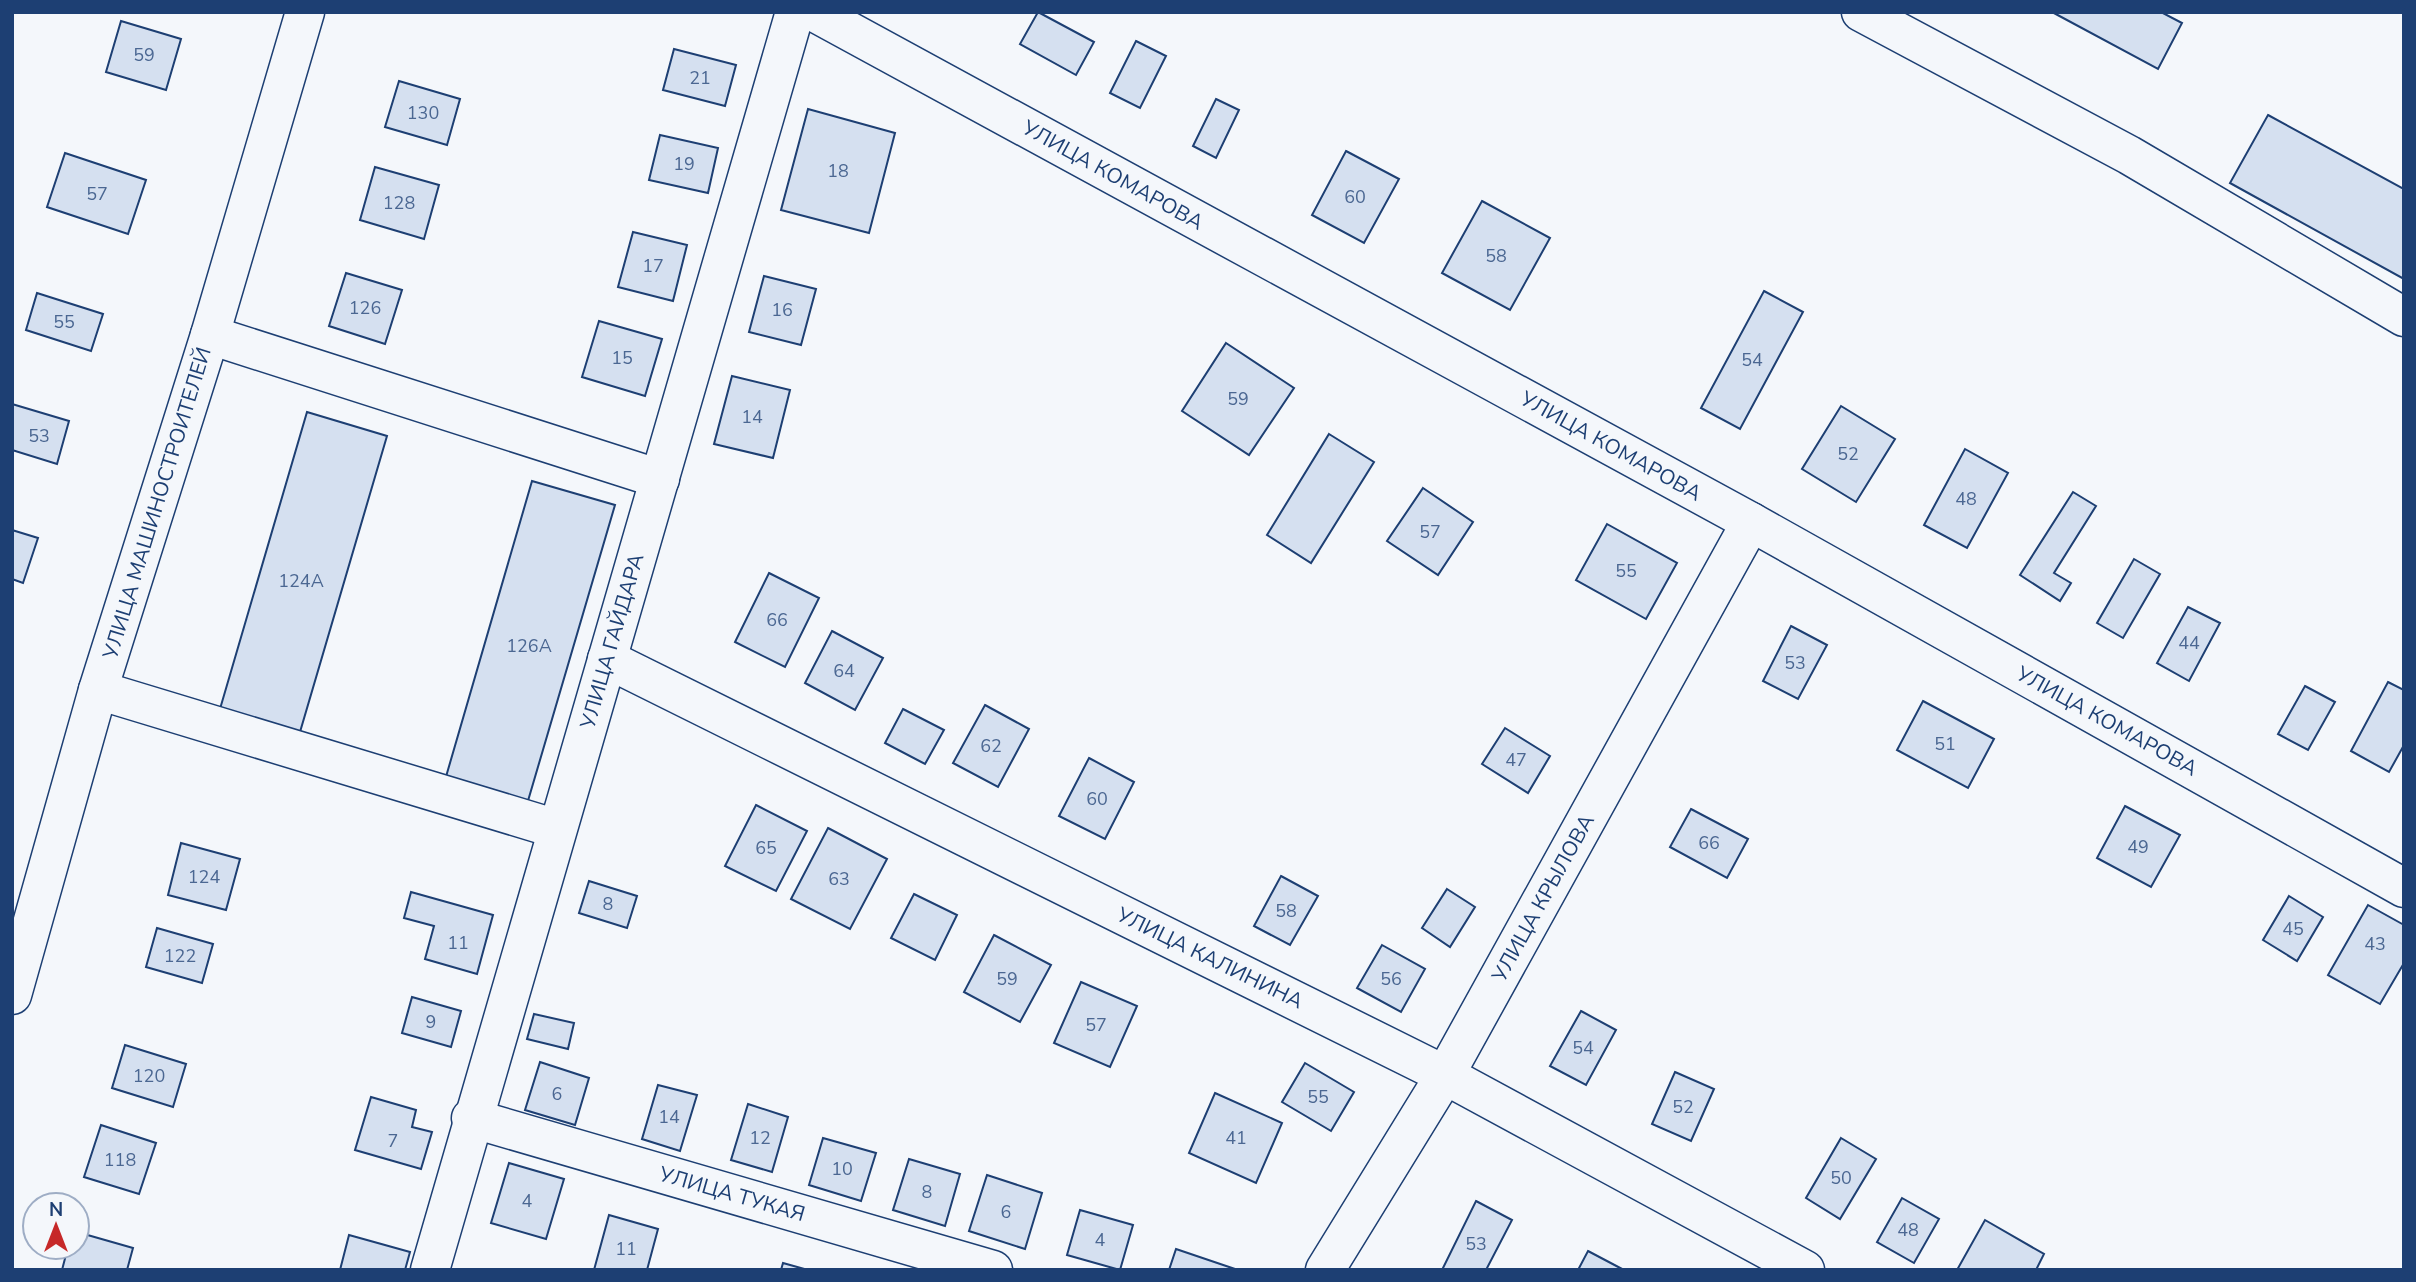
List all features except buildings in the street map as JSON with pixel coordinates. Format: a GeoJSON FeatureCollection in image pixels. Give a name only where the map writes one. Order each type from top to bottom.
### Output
{"type":"FeatureCollection","features":[{"type":"Feature","properties":{"kind":"street","name":"УЛИЦА МАШИНОСТРОИТЕЛЕЙ"},"geometry":{"type":"LineString","coordinates":[[12,995],[98,690],[210,335],[305,12]]}},
{"type":"Feature","properties":{"kind":"street","name":"УЛИЦА ГАЙДАРА"},"geometry":{"type":"LineString","coordinates":[[429,1270],[471,1118],[795,12]]}},
{"type":"Feature","properties":{"kind":"street","name":"УЛИЦА КОМАРОВА"},"geometry":{"type":"LineString","coordinates":[[814,12],[1751,522],[2404,888]]}},
{"type":"Feature","properties":{"kind":"street"},"geometry":{"type":"LineString","coordinates":[[1861,12],[2129,155],[2404,317]]}},
{"type":"Feature","properties":{"kind":"street"},"geometry":{"type":"LineString","coordinates":[[210,335],[660,479]]}},
{"type":"Feature","properties":{"kind":"street","name":"УЛИЦА КРЫЛОВА"},"geometry":{"type":"LineString","coordinates":[[1325,1270],[1445,1075],[1751,522]]}},
{"type":"Feature","properties":{"kind":"street","name":"УЛИЦА КАЛИНИНА"},"geometry":{"type":"LineString","coordinates":[[607,659],[1445,1075],[1805,1270]]}},
{"type":"Feature","properties":{"kind":"street"},"geometry":{"type":"LineString","coordinates":[[98,690],[557,829]]}},
{"type":"Feature","properties":{"kind":"street","name":"УЛИЦА ТУКАЯ"},"geometry":{"type":"LineString","coordinates":[[471,1118],[993,1270]]}}]}
